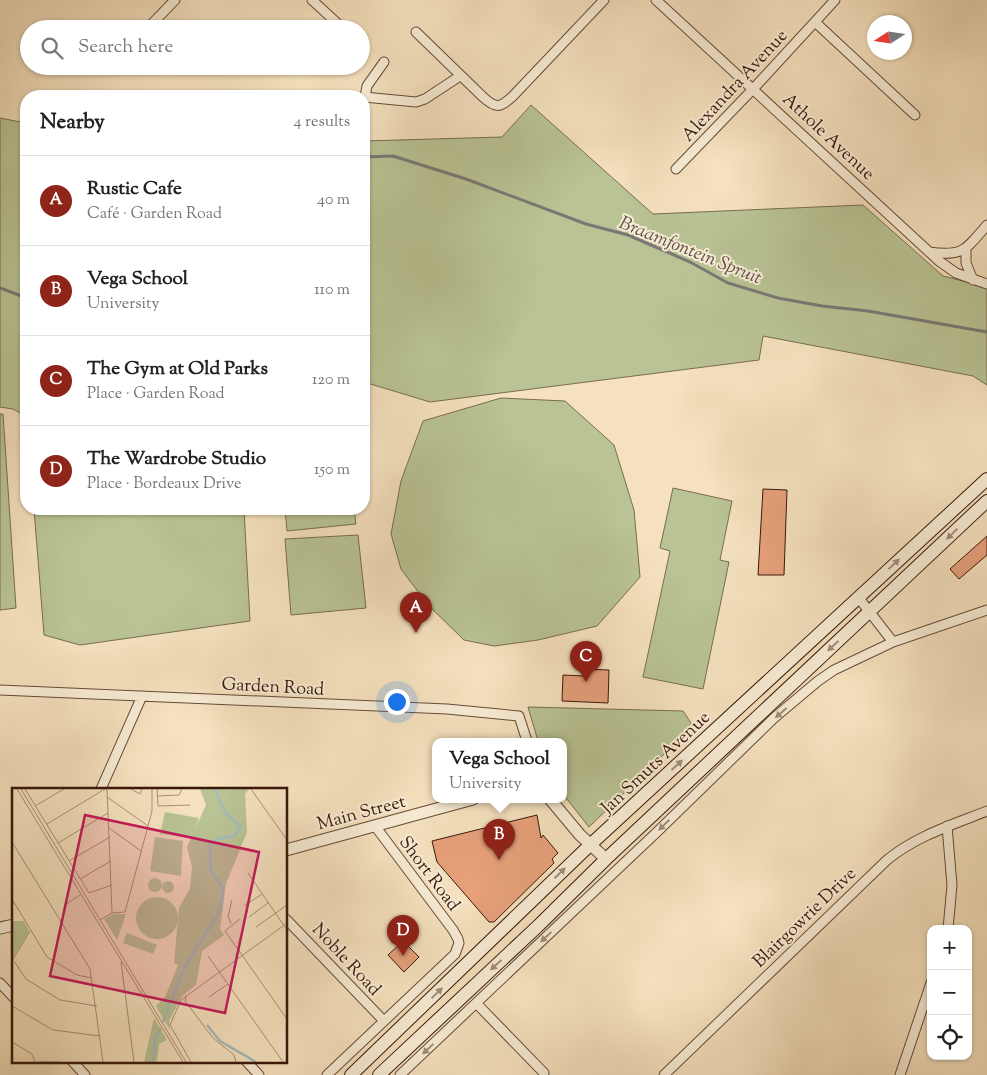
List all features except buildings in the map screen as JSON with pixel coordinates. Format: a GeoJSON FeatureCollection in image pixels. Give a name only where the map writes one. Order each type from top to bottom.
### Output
{"type":"FeatureCollection","features":[{"type":"Feature","properties":{"kind":"main road","name":"Jan Smuts Avenue"},"geometry":{"type":"LineString","coordinates":[[351,1075],[590,845],[987,479]]}},
{"type":"Feature","properties":{"kind":"main road","name":"Jan Smuts Avenue"},"geometry":{"type":"LineString","coordinates":[[379,1075],[987,501]]}},
{"type":"Feature","properties":{"kind":"street"},"geometry":{"type":"LineString","coordinates":[[156,20],[175,0]]}},
{"type":"Feature","properties":{"kind":"street"},"geometry":{"type":"LineString","coordinates":[[312,0],[333,20]]}},
{"type":"Feature","properties":{"kind":"street"},"geometry":{"type":"LineString","coordinates":[[416,32],[491,104],[501,105],[513,96],[604,0]]}},
{"type":"Feature","properties":{"kind":"street","name":"Athole Avenue"},"geometry":{"type":"LineString","coordinates":[[656,0],[754,88],[929,252],[956,273],[987,284]]}},
{"type":"Feature","properties":{"kind":"street","name":"Alexandra Avenue"},"geometry":{"type":"LineString","coordinates":[[676,169],[835,0]]}},
{"type":"Feature","properties":{"kind":"street"},"geometry":{"type":"LineString","coordinates":[[815,22],[915,115]]}},
{"type":"Feature","properties":{"kind":"street"},"geometry":{"type":"LineString","coordinates":[[366,90],[384,62]]}},
{"type":"Feature","properties":{"kind":"street"},"geometry":{"type":"LineString","coordinates":[[370,98],[416,102],[425,99],[460,76]]}},
{"type":"Feature","properties":{"kind":"street"},"geometry":{"type":"LineString","coordinates":[[929,252],[950,254],[966,249],[987,225]]}},
{"type":"Feature","properties":{"kind":"street"},"geometry":{"type":"LineString","coordinates":[[966,249],[966,263],[973,280]]}},
{"type":"Feature","properties":{"kind":"street"},"geometry":{"type":"LineString","coordinates":[[858,597],[871,611],[893,642]]}},
{"type":"Feature","properties":{"kind":"street"},"geometry":{"type":"LineString","coordinates":[[400,1075],[774,718],[818,681],[840,667],[893,642],[987,610]]}},
{"type":"Feature","properties":{"kind":"street","name":"Garden Road"},"geometry":{"type":"LineString","coordinates":[[0,690],[447,710],[519,716],[526,738]]}},
{"type":"Feature","properties":{"kind":"street"},"geometry":{"type":"LineString","coordinates":[[101,788],[142,696]]}},
{"type":"Feature","properties":{"kind":"street","name":"Main Street"},"geometry":{"type":"LineString","coordinates":[[288,849],[458,803]]}},
{"type":"Feature","properties":{"kind":"street"},"geometry":{"type":"LineString","coordinates":[[553,803],[590,845],[606,859]]}},
{"type":"Feature","properties":{"kind":"street","name":"Blairgowrie Drive"},"geometry":{"type":"LineString","coordinates":[[664,1075],[887,860],[911,842],[987,811]]}},
{"type":"Feature","properties":{"kind":"street","name":"Short Road"},"geometry":{"type":"LineString","coordinates":[[375,826],[458,939],[459,943],[455,954],[384,1021]]}},
{"type":"Feature","properties":{"kind":"street"},"geometry":{"type":"LineString","coordinates":[[947,826],[952,885],[948,925]]}},
{"type":"Feature","properties":{"kind":"street","name":"Noble Road"},"geometry":{"type":"LineString","coordinates":[[288,921],[384,1021]]}},
{"type":"Feature","properties":{"kind":"street"},"geometry":{"type":"LineString","coordinates":[[0,983],[12,996]]}},
{"type":"Feature","properties":{"kind":"street"},"geometry":{"type":"LineString","coordinates":[[900,1075],[927,995]]}},
{"type":"Feature","properties":{"kind":"street"},"geometry":{"type":"LineString","coordinates":[[476,1003],[544,1073]]}},
{"type":"Feature","properties":{"kind":"street"},"geometry":{"type":"LineString","coordinates":[[327,1075],[384,1021]]}},
{"type":"Feature","properties":{"kind":"street"},"geometry":{"type":"LineString","coordinates":[[73,1062],[85,1075]]}},
{"type":"Feature","properties":{"kind":"street"},"geometry":{"type":"LineString","coordinates":[[247,1062],[259,1075]]}},
{"type":"Feature","properties":{"kind":"green space"},"geometry":{"type":"Polygon","coordinates":[[[531,105],[653,214],[863,205],[943,276],[987,287],[987,385],[973,376],[763,336],[759,360],[430,402],[370,384],[370,141],[502,137],[531,105]]]}},
{"type":"Feature","properties":{"kind":"green space"},"geometry":{"type":"Polygon","coordinates":[[[0,118],[20,122],[20,413],[13,409],[0,407],[0,118]]]}},
{"type":"Feature","properties":{"kind":"green space"},"geometry":{"type":"Polygon","coordinates":[[[501,398],[565,401],[614,445],[634,510],[640,577],[597,626],[538,640],[494,646],[464,640],[428,605],[401,569],[391,534],[401,481],[423,421],[501,398]]]}},
{"type":"Feature","properties":{"kind":"green space"},"geometry":{"type":"Polygon","coordinates":[[[0,414],[3,414],[16,608],[0,610],[0,414]]]}},
{"type":"Feature","properties":{"kind":"green space"},"geometry":{"type":"Polygon","coordinates":[[[673,488],[732,501],[720,560],[729,562],[703,689],[643,677],[670,551],[660,548],[673,488]]]}},
{"type":"Feature","properties":{"kind":"green space"},"geometry":{"type":"Polygon","coordinates":[[[34,515],[244,515],[250,621],[80,645],[44,635],[34,515]]]}},
{"type":"Feature","properties":{"kind":"green space"},"geometry":{"type":"Polygon","coordinates":[[[286,515],[355,515],[356,524],[287,531],[286,515]]]}},
{"type":"Feature","properties":{"kind":"green space"},"geometry":{"type":"Polygon","coordinates":[[[358,535],[366,608],[291,615],[285,539],[358,535]]]}},
{"type":"Feature","properties":{"kind":"green space"},"geometry":{"type":"Polygon","coordinates":[[[528,707],[683,711],[693,726],[589,827],[567,799],[567,738],[537,738],[528,707]]]}},
{"type":"Feature","properties":{"kind":"waterway","name":"Braamfontein Spruit"},"geometry":{"type":"LineString","coordinates":[[370,157],[393,156],[466,179],[586,224],[628,235],[690,262],[728,283],[778,298],[822,306],[868,311],[987,332]]}},
{"type":"Feature","properties":{"kind":"waterway","name":"Braamfontein Spruit"},"geometry":{"type":"LineString","coordinates":[[0,288],[20,296]]}},
{"type":"Feature","properties":{"kind":"place","name":"Rustic Cafe"},"geometry":{"type":"Point","coordinates":[416,633]}},
{"type":"Feature","properties":{"kind":"place","name":"The Gym at Old Parks"},"geometry":{"type":"Point","coordinates":[586,682]}},
{"type":"Feature","properties":{"kind":"place","name":"Vega School"},"geometry":{"type":"Point","coordinates":[499,860]}},
{"type":"Feature","properties":{"kind":"place","name":"The Wardrobe Studio"},"geometry":{"type":"Point","coordinates":[403,956]}}]}
